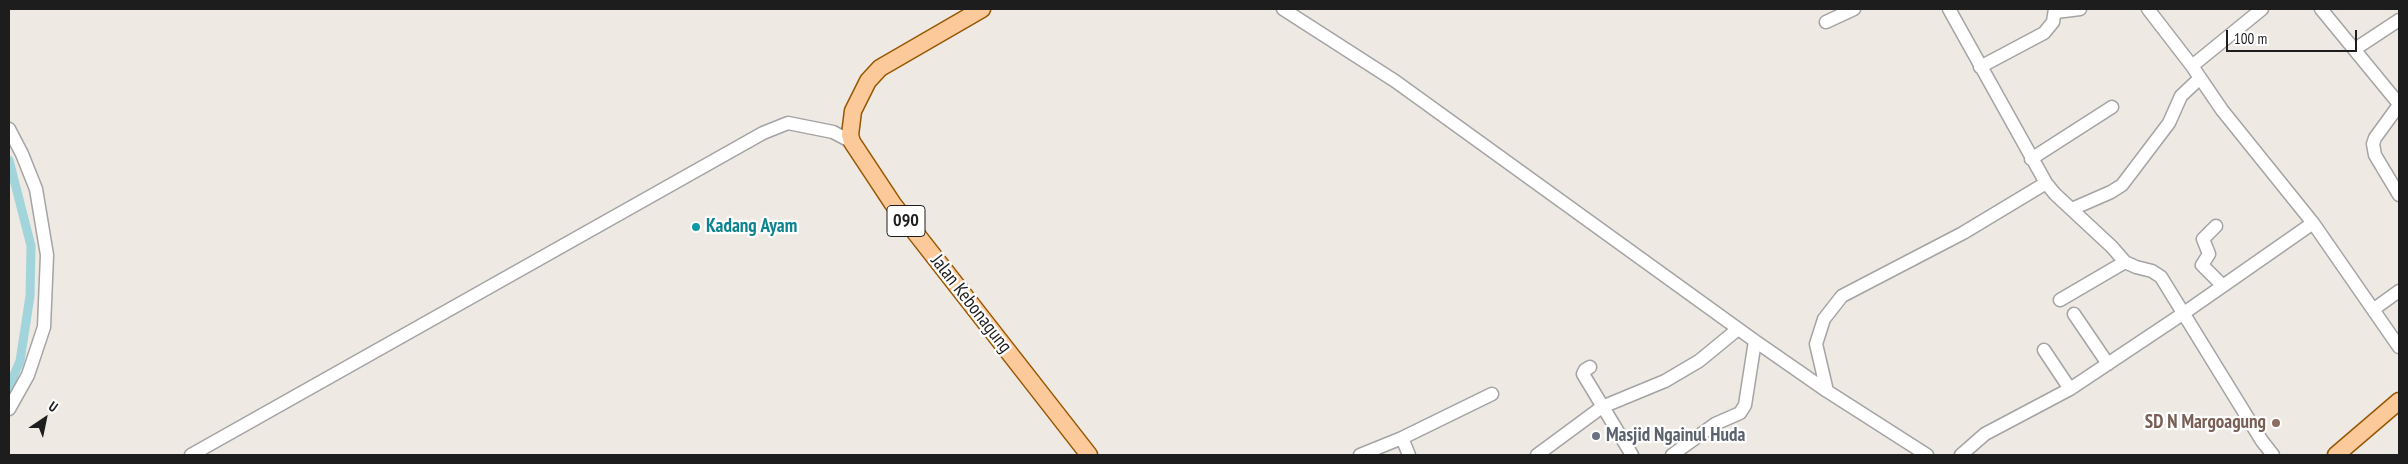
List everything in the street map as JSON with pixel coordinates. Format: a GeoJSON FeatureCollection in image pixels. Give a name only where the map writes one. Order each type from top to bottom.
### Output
{"type":"FeatureCollection","features":[{"type":"Feature","properties":{"kind":"main road"},"geometry":{"type":"LineString","coordinates":[[852,142],[850,135],[853,111],[868,81],[876,72],[982,9]]}},
{"type":"Feature","properties":{"kind":"main road","name":"Jalan Kebonagung"},"geometry":{"type":"LineString","coordinates":[[852,142],[893,204],[1089,455]]}},
{"type":"Feature","properties":{"kind":"main road"},"geometry":{"type":"LineString","coordinates":[[2336,455],[2399,401]]}},
{"type":"Feature","properties":{"kind":"street"},"geometry":{"type":"LineString","coordinates":[[1283,9],[1395,81],[1755,341],[1827,391],[1927,455]]}},
{"type":"Feature","properties":{"kind":"street"},"geometry":{"type":"LineString","coordinates":[[1826,22],[1854,9]]}},
{"type":"Feature","properties":{"kind":"street"},"geometry":{"type":"LineString","coordinates":[[1949,9],[2046,183],[2125,262],[2157,273],[2184,313],[2262,441],[2273,455]]}},
{"type":"Feature","properties":{"kind":"street"},"geometry":{"type":"LineString","coordinates":[[1980,67],[2044,33],[2053,22],[2055,10],[2080,9]]}},
{"type":"Feature","properties":{"kind":"street"},"geometry":{"type":"LineString","coordinates":[[2148,9],[2192,66],[2222,110],[2313,223],[2399,346]]}},
{"type":"Feature","properties":{"kind":"street"},"geometry":{"type":"LineString","coordinates":[[2192,66],[2259,9]]}},
{"type":"Feature","properties":{"kind":"street"},"geometry":{"type":"LineString","coordinates":[[2321,9],[2399,105],[2375,138],[2373,144],[2375,155],[2399,195]]}},
{"type":"Feature","properties":{"kind":"street"},"geometry":{"type":"LineString","coordinates":[[2354,49],[2399,20]]}},
{"type":"Feature","properties":{"kind":"street"},"geometry":{"type":"LineString","coordinates":[[2072,209],[2111,192],[2122,185],[2169,124],[2181,96],[2200,78]]}},
{"type":"Feature","properties":{"kind":"street"},"geometry":{"type":"LineString","coordinates":[[2031,159],[2112,107]]}},
{"type":"Feature","properties":{"kind":"street"},"geometry":{"type":"LineString","coordinates":[[191,455],[763,133],[788,123],[833,132],[852,142]]}},
{"type":"Feature","properties":{"kind":"street"},"geometry":{"type":"LineString","coordinates":[[9,128],[36,189],[47,255],[44,327],[28,375],[9,409]]}},
{"type":"Feature","properties":{"kind":"street"},"geometry":{"type":"LineString","coordinates":[[1827,391],[1816,344],[1824,320],[1842,296],[1963,233],[2046,183]]}},
{"type":"Feature","properties":{"kind":"street"},"geometry":{"type":"LineString","coordinates":[[1961,455],[1985,434],[2070,389],[2108,364],[2313,223]]}},
{"type":"Feature","properties":{"kind":"street"},"geometry":{"type":"LineString","coordinates":[[2216,226],[2203,239],[2209,254],[2202,265],[2223,286]]}},
{"type":"Feature","properties":{"kind":"street"},"geometry":{"type":"LineString","coordinates":[[2060,300],[2125,262]]}},
{"type":"Feature","properties":{"kind":"street"},"geometry":{"type":"LineString","coordinates":[[2374,309],[2399,291]]}},
{"type":"Feature","properties":{"kind":"street"},"geometry":{"type":"LineString","coordinates":[[2074,314],[2108,364]]}},
{"type":"Feature","properties":{"kind":"street"},"geometry":{"type":"LineString","coordinates":[[1538,455],[1602,407],[1665,381],[1699,361],[1738,329]]}},
{"type":"Feature","properties":{"kind":"street"},"geometry":{"type":"LineString","coordinates":[[1672,455],[1716,424],[1740,413],[1746,405],[1755,341]]}},
{"type":"Feature","properties":{"kind":"street"},"geometry":{"type":"LineString","coordinates":[[2044,350],[2070,389]]}},
{"type":"Feature","properties":{"kind":"street"},"geometry":{"type":"LineString","coordinates":[[1590,367],[1583,374],[1632,455]]}},
{"type":"Feature","properties":{"kind":"street"},"geometry":{"type":"LineString","coordinates":[[1360,455],[1402,438],[1492,394]]}},
{"type":"Feature","properties":{"kind":"street"},"geometry":{"type":"LineString","coordinates":[[1402,438],[1409,455]]}},
{"type":"Feature","properties":{"kind":"waterway"},"geometry":{"type":"LineString","coordinates":[[9,160],[31,246],[30,296],[20,361],[9,387]]}},
{"type":"Feature","properties":{"kind":"place","name":"Kadang Ayam"},"geometry":{"type":"Point","coordinates":[696,227]}},
{"type":"Feature","properties":{"kind":"place","name":"SD N Margoagung"},"geometry":{"type":"Point","coordinates":[2276,423]}},
{"type":"Feature","properties":{"kind":"place","name":"Masjid Ngainul Huda"},"geometry":{"type":"Point","coordinates":[1596,436]}}]}
